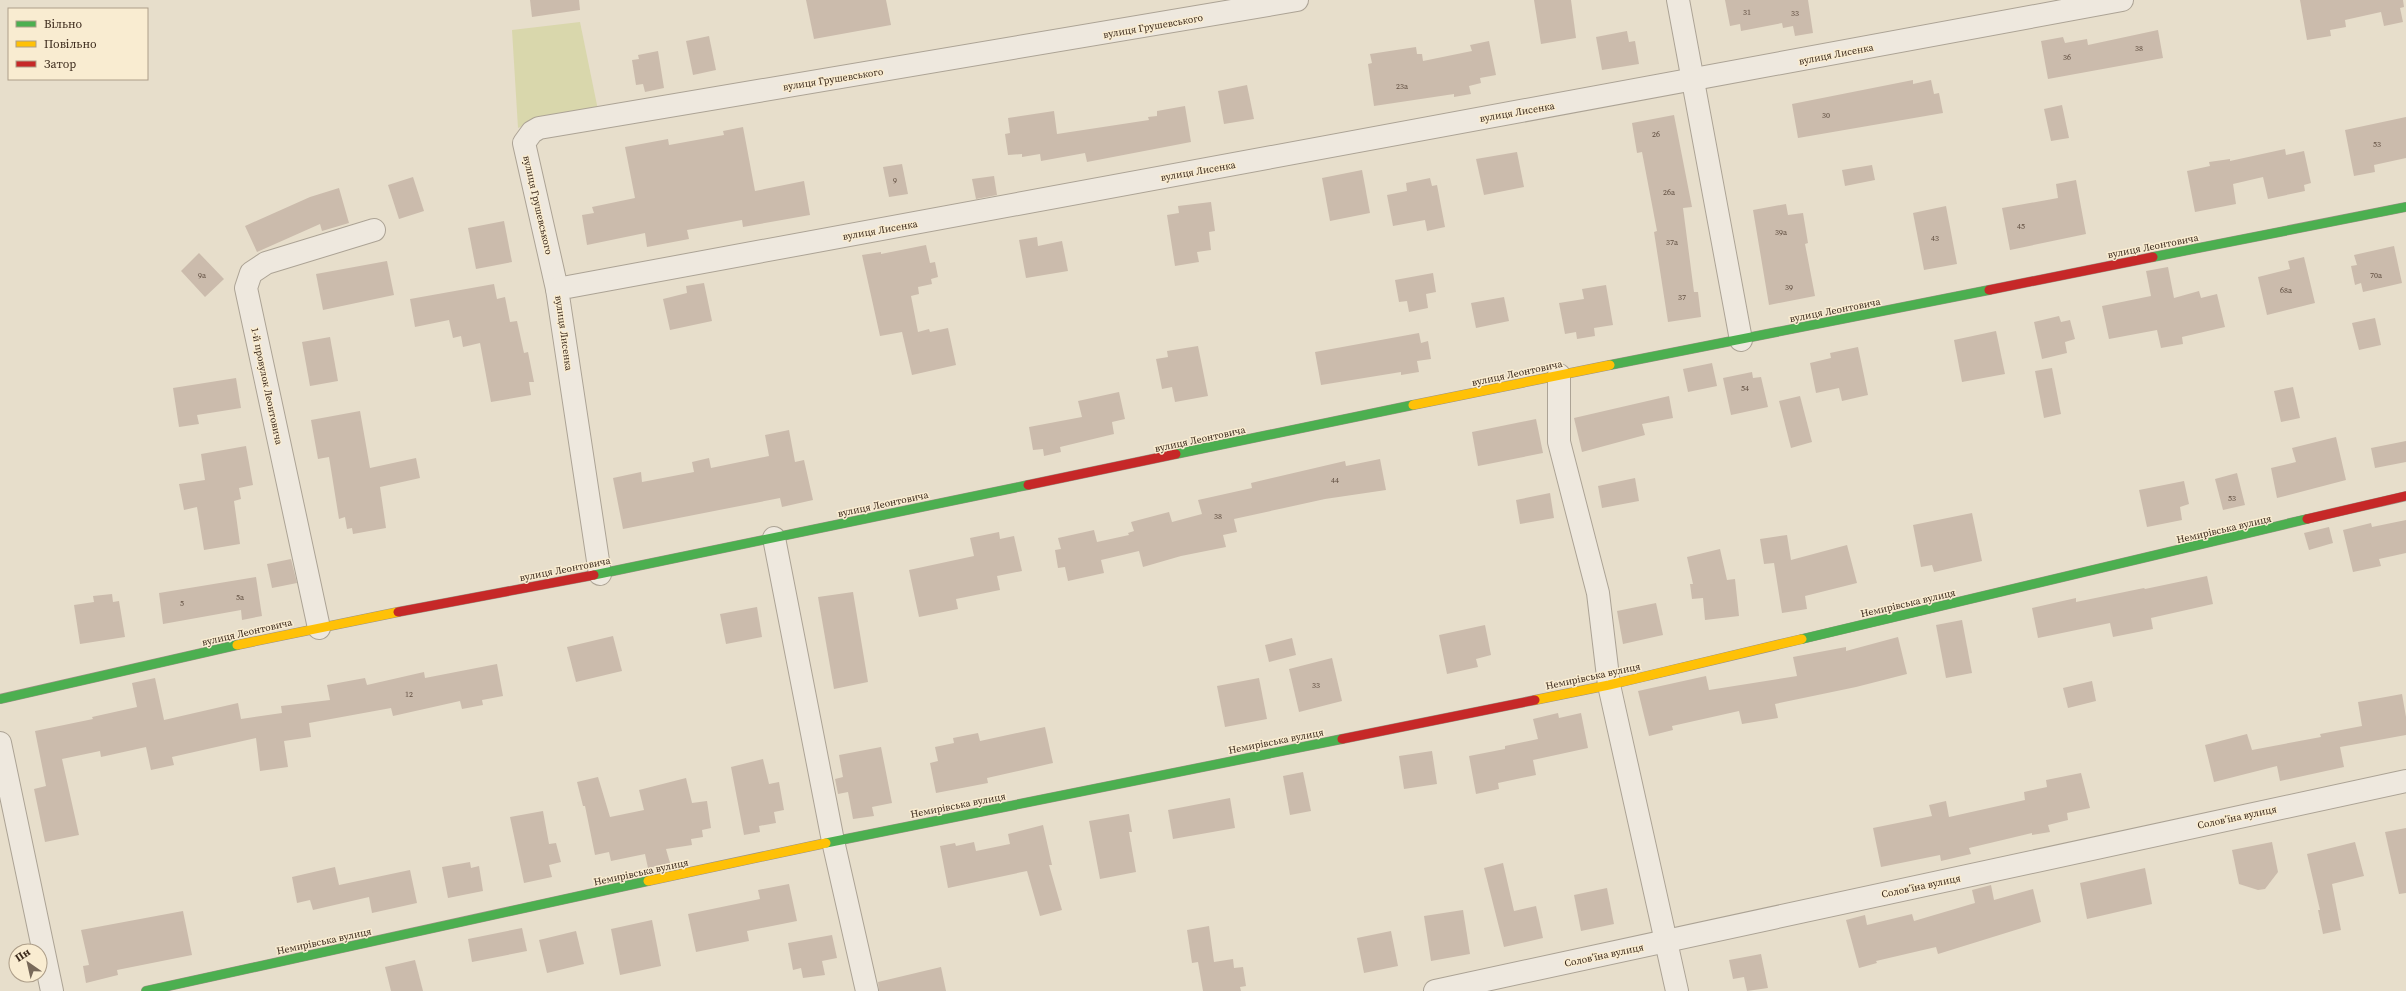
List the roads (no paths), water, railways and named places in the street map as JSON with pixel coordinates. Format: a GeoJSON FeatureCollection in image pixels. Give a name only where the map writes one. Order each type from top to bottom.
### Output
{"type":"FeatureCollection","features":[{"type":"Feature","properties":{"kind":"street","name":"вулиця Грушевського"},"geometry":{"type":"LineString","coordinates":[[557,289],[524,143],[532,132],[538,128],[1297,0]]}},
{"type":"Feature","properties":{"kind":"street"},"geometry":{"type":"LineString","coordinates":[[1678,0],[1741,340]]}},
{"type":"Feature","properties":{"kind":"street","name":"вулиця Лисенка"},"geometry":{"type":"LineString","coordinates":[[600,574],[557,289],[1692,81],[2122,0]]}},
{"type":"Feature","properties":{"kind":"street","name":"вулиця Леонтовича"},"geometry":{"type":"LineString","coordinates":[[0,699],[319,628],[600,574],[1559,375],[2406,207]]}},
{"type":"Feature","properties":{"kind":"street","name":"1-й провулок Леонтовича"},"geometry":{"type":"LineString","coordinates":[[319,628],[246,288],[251,273],[266,263],[374,230]]}},
{"type":"Feature","properties":{"kind":"street"},"geometry":{"type":"LineString","coordinates":[[1559,375],[1559,442],[1598,592],[1609,685],[1677,991]]}},
{"type":"Feature","properties":{"kind":"street","name":"Немирівська вулиця"},"geometry":{"type":"LineString","coordinates":[[146,991],[833,842],[1609,685],[2406,496]]}},
{"type":"Feature","properties":{"kind":"street"},"geometry":{"type":"LineString","coordinates":[[774,538],[833,842],[866,991]]}},
{"type":"Feature","properties":{"kind":"street"},"geometry":{"type":"LineString","coordinates":[[0,743],[52,991]]}},
{"type":"Feature","properties":{"kind":"street","name":"Соловʼїна вулиця"},"geometry":{"type":"LineString","coordinates":[[1435,991],[2406,781]]}}]}
